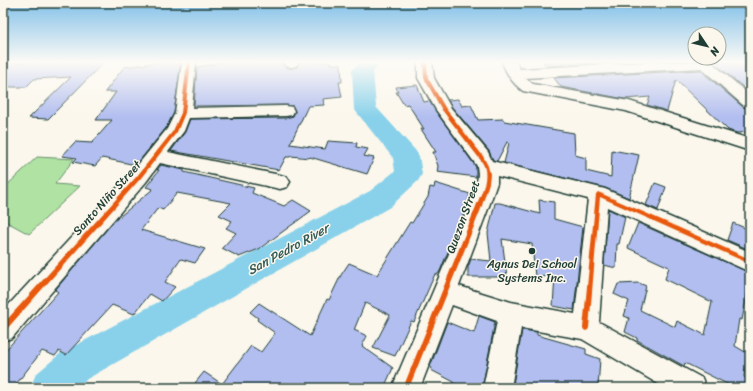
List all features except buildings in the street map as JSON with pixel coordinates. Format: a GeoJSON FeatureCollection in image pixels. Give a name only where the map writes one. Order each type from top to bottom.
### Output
{"type":"FeatureCollection","features":[{"type":"Feature","properties":{"kind":"street","name":"Santo Niño Street"},"geometry":{"type":"LineString","coordinates":[[3,329],[156,156],[175,131],[183,113],[187,80]]}},
{"type":"Feature","properties":{"kind":"street","name":"Quezon Street"},"geometry":{"type":"LineString","coordinates":[[406,388],[478,209],[487,183],[488,174],[481,157],[444,110],[427,80]]}},
{"type":"Feature","properties":{"kind":"street"},"geometry":{"type":"LineString","coordinates":[[519,80],[522,85],[535,90],[629,106],[750,144]]}},
{"type":"Feature","properties":{"kind":"street"},"geometry":{"type":"LineString","coordinates":[[724,80],[750,103]]}},
{"type":"Feature","properties":{"kind":"street"},"geometry":{"type":"LineString","coordinates":[[183,113],[286,111]]}},
{"type":"Feature","properties":{"kind":"street"},"geometry":{"type":"LineString","coordinates":[[156,156],[280,182]]}},
{"type":"Feature","properties":{"kind":"street"},"geometry":{"type":"LineString","coordinates":[[486,166],[598,194],[750,262]]}},
{"type":"Feature","properties":{"kind":"street"},"geometry":{"type":"LineString","coordinates":[[586,328],[598,194]]}},
{"type":"Feature","properties":{"kind":"street"},"geometry":{"type":"LineString","coordinates":[[445,292],[511,314],[586,328],[692,388]]}},
{"type":"Feature","properties":{"kind":"street"},"geometry":{"type":"LineString","coordinates":[[497,388],[511,314]]}},
{"type":"Feature","properties":{"kind":"green space"},"geometry":{"type":"Polygon","coordinates":[[[37,157],[74,159],[55,184],[80,186],[29,234],[3,220],[3,189],[37,157]]]}},
{"type":"Feature","properties":{"kind":"waterway","name":"San Pedro River"},"geometry":{"type":"LineString","coordinates":[[50,388],[74,366],[380,199],[409,174],[406,156],[365,109],[363,80]]}},
{"type":"Feature","properties":{"kind":"cycle path"},"geometry":{"type":"LineString","coordinates":[[3,329],[139,177],[175,131],[183,113],[187,80]]}},
{"type":"Feature","properties":{"kind":"cycle path"},"geometry":{"type":"LineString","coordinates":[[406,388],[478,209],[487,183],[488,174],[481,157],[444,110],[427,80]]}},
{"type":"Feature","properties":{"kind":"cycle path"},"geometry":{"type":"LineString","coordinates":[[586,328],[598,194],[750,262]]}},
{"type":"Feature","properties":{"kind":"place","name":"Agnus Dei School Systems Inc."},"geometry":{"type":"Point","coordinates":[532,251]}}]}
